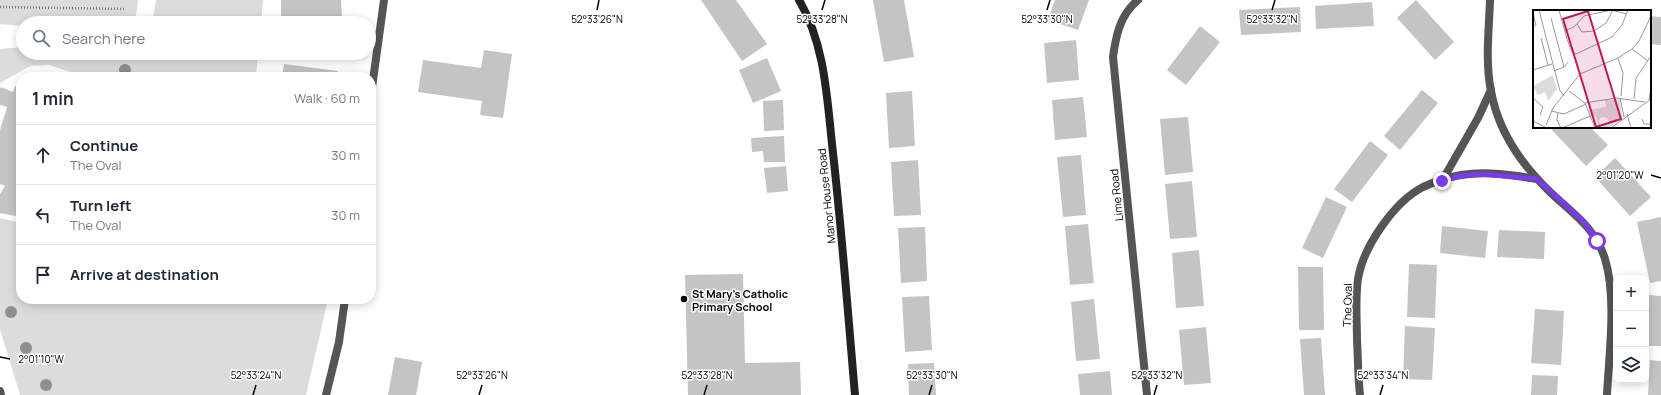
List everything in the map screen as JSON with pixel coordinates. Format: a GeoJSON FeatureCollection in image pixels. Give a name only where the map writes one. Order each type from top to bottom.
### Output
{"type":"FeatureCollection","features":[{"type":"Feature","properties":{"kind":"main road","name":"Manor House Road"},"geometry":{"type":"LineString","coordinates":[[799,0],[816,37],[824,74],[837,193],[855,395]]}},
{"type":"Feature","properties":{"kind":"street"},"geometry":{"type":"LineString","coordinates":[[376,58],[384,0]]}},
{"type":"Feature","properties":{"kind":"street","name":"Lime Road"},"geometry":{"type":"LineString","coordinates":[[1138,0],[1122,18],[1116,34],[1113,57],[1147,395]]}},
{"type":"Feature","properties":{"kind":"street"},"geometry":{"type":"LineString","coordinates":[[1490,0],[1488,64],[1491,90],[1501,126],[1521,160],[1537,179],[1584,222],[1597,241],[1605,259],[1610,284],[1611,309],[1607,395]]}},
{"type":"Feature","properties":{"kind":"street"},"geometry":{"type":"LineString","coordinates":[[374,72],[376,60]]}},
{"type":"Feature","properties":{"kind":"street"},"geometry":{"type":"LineString","coordinates":[[1442,181],[1478,118],[1491,90]]}},
{"type":"Feature","properties":{"kind":"street","name":"The Oval"},"geometry":{"type":"LineString","coordinates":[[1360,395],[1356,306],[1358,278],[1367,253],[1391,214],[1407,198],[1423,187],[1460,176],[1483,174],[1537,179]]}},
{"type":"Feature","properties":{"kind":"street"},"geometry":{"type":"LineString","coordinates":[[326,395],[339,342],[344,304]]}},
{"type":"Feature","properties":{"kind":"street"},"geometry":{"type":"LineString","coordinates":[[0,391],[1,395]]}},
{"type":"Feature","properties":{"kind":"path"},"geometry":{"type":"LineString","coordinates":[[0,7],[126,9]]}},
{"type":"Feature","properties":{"kind":"shaded area"},"geometry":{"type":"Polygon","coordinates":[[[0,0],[138,0],[136,16],[16,16],[16,25],[0,24],[0,0]]]}},
{"type":"Feature","properties":{"kind":"shaded area"},"geometry":{"type":"Polygon","coordinates":[[[156,0],[263,0],[262,16],[153,16],[156,0]]]}},
{"type":"Feature","properties":{"kind":"shaded area"},"geometry":{"type":"Polygon","coordinates":[[[16,48],[16,60],[257,60],[256,72],[71,72],[49,65],[30,66],[19,72],[16,72],[16,74],[0,83],[0,49],[16,48]]]}},
{"type":"Feature","properties":{"kind":"shaded area"},"geometry":{"type":"Polygon","coordinates":[[[0,218],[16,222],[16,304],[327,304],[306,395],[20,395],[0,329],[0,218]]]}},
{"type":"Feature","properties":{"kind":"building"},"geometry":{"type":"Polygon","coordinates":[[[281,0],[341,0],[342,16],[281,16],[281,0]]]}},
{"type":"Feature","properties":{"kind":"building"},"geometry":{"type":"Polygon","coordinates":[[[701,0],[736,0],[767,44],[742,61],[701,0]]]}},
{"type":"Feature","properties":{"kind":"building"},"geometry":{"type":"Polygon","coordinates":[[[873,0],[904,0],[914,57],[884,62],[873,0]]]}},
{"type":"Feature","properties":{"kind":"building"},"geometry":{"type":"Polygon","coordinates":[[[1055,0],[1089,0],[1078,30],[1048,20],[1055,0]]]}},
{"type":"Feature","properties":{"kind":"building"},"geometry":{"type":"Polygon","coordinates":[[[1416,0],[1454,42],[1435,60],[1397,18],[1416,0]]]}},
{"type":"Feature","properties":{"kind":"building"},"geometry":{"type":"Polygon","coordinates":[[[1372,2],[1374,26],[1316,29],[1315,6],[1372,2]]]}},
{"type":"Feature","properties":{"kind":"building"},"geometry":{"type":"Polygon","coordinates":[[[1300,7],[1301,32],[1241,35],[1239,10],[1300,7]]]}},
{"type":"Feature","properties":{"kind":"building"},"geometry":{"type":"Polygon","coordinates":[[[1651,16],[1661,17],[1661,45],[1651,44],[1651,16]]]}},
{"type":"Feature","properties":{"kind":"building"},"geometry":{"type":"Polygon","coordinates":[[[1200,26],[1220,42],[1186,85],[1167,70],[1200,26]]]}},
{"type":"Feature","properties":{"kind":"building"},"geometry":{"type":"Polygon","coordinates":[[[1076,40],[1079,80],[1047,83],[1044,43],[1076,40]]]}},
{"type":"Feature","properties":{"kind":"building"},"geometry":{"type":"Polygon","coordinates":[[[484,50],[512,54],[503,118],[480,115],[482,101],[418,92],[423,60],[481,68],[484,50]]]}},
{"type":"Feature","properties":{"kind":"building"},"geometry":{"type":"Polygon","coordinates":[[[767,58],[781,91],[753,103],[739,70],[767,58]]]}},
{"type":"Feature","properties":{"kind":"building"},"geometry":{"type":"Polygon","coordinates":[[[284,64],[338,71],[338,72],[283,72],[284,64]]]}},
{"type":"Feature","properties":{"kind":"building"},"geometry":{"type":"Polygon","coordinates":[[[16,86],[16,216],[0,213],[0,194],[5,186],[0,184],[0,130],[7,107],[0,105],[0,89],[1,87],[13,92],[16,86]]]}},
{"type":"Feature","properties":{"kind":"building"},"geometry":{"type":"Polygon","coordinates":[[[1422,90],[1438,103],[1400,150],[1384,136],[1422,90]]]}},
{"type":"Feature","properties":{"kind":"building"},"geometry":{"type":"Polygon","coordinates":[[[912,91],[915,146],[889,148],[886,93],[912,91]]]}},
{"type":"Feature","properties":{"kind":"building"},"geometry":{"type":"Polygon","coordinates":[[[1083,97],[1087,137],[1055,140],[1052,100],[1083,97]]]}},
{"type":"Feature","properties":{"kind":"building"},"geometry":{"type":"Polygon","coordinates":[[[783,100],[784,130],[764,131],[763,101],[783,100]]]}},
{"type":"Feature","properties":{"kind":"building"},"geometry":{"type":"Polygon","coordinates":[[[1188,117],[1193,172],[1165,175],[1160,119],[1188,117]]]}},
{"type":"Feature","properties":{"kind":"building"},"geometry":{"type":"Polygon","coordinates":[[[1550,128],[1591,128],[1608,145],[1586,166],[1550,128]]]}},
{"type":"Feature","properties":{"kind":"building"},"geometry":{"type":"Polygon","coordinates":[[[784,136],[785,162],[764,162],[763,151],[752,152],[751,138],[784,136]]]}},
{"type":"Feature","properties":{"kind":"building"},"geometry":{"type":"Polygon","coordinates":[[[1370,141],[1388,155],[1352,202],[1334,189],[1370,141]]]}},
{"type":"Feature","properties":{"kind":"building"},"geometry":{"type":"Polygon","coordinates":[[[1081,155],[1086,215],[1063,217],[1057,157],[1081,155]]]}},
{"type":"Feature","properties":{"kind":"building"},"geometry":{"type":"Polygon","coordinates":[[[1615,158],[1651,197],[1630,216],[1595,177],[1615,158]]]}},
{"type":"Feature","properties":{"kind":"building"},"geometry":{"type":"Polygon","coordinates":[[[918,160],[921,215],[894,216],[891,162],[918,160]]]}},
{"type":"Feature","properties":{"kind":"building"},"geometry":{"type":"Polygon","coordinates":[[[786,166],[788,191],[767,193],[764,168],[786,166]]]}},
{"type":"Feature","properties":{"kind":"building"},"geometry":{"type":"Polygon","coordinates":[[[1192,181],[1197,237],[1170,239],[1165,184],[1192,181]]]}},
{"type":"Feature","properties":{"kind":"building"},"geometry":{"type":"Polygon","coordinates":[[[1326,197],[1347,207],[1323,258],[1302,248],[1326,197]]]}},
{"type":"Feature","properties":{"kind":"building"},"geometry":{"type":"Polygon","coordinates":[[[1661,217],[1661,281],[1650,283],[1637,222],[1661,217]]]}},
{"type":"Feature","properties":{"kind":"building"},"geometry":{"type":"Polygon","coordinates":[[[1088,224],[1094,283],[1070,285],[1065,226],[1088,224]]]}},
{"type":"Feature","properties":{"kind":"building"},"geometry":{"type":"Polygon","coordinates":[[[1442,226],[1488,231],[1485,258],[1440,253],[1442,226]]]}},
{"type":"Feature","properties":{"kind":"building"},"geometry":{"type":"Polygon","coordinates":[[[925,227],[927,281],[901,283],[898,228],[925,227]]]}},
{"type":"Feature","properties":{"kind":"building"},"geometry":{"type":"Polygon","coordinates":[[[1499,230],[1545,232],[1544,259],[1497,257],[1499,230]]]}},
{"type":"Feature","properties":{"kind":"building"},"geometry":{"type":"Polygon","coordinates":[[[1199,250],[1204,306],[1176,308],[1172,253],[1199,250]]]}},
{"type":"Feature","properties":{"kind":"building"},"geometry":{"type":"Polygon","coordinates":[[[1409,264],[1437,265],[1435,318],[1407,317],[1409,264]]]}},
{"type":"Feature","properties":{"kind":"building"},"geometry":{"type":"Polygon","coordinates":[[[1298,267],[1323,267],[1324,330],[1299,330],[1298,267]]]}},
{"type":"Feature","properties":{"kind":"building"},"geometry":{"type":"Polygon","coordinates":[[[743,274],[745,363],[800,362],[801,395],[688,395],[685,275],[743,274]]]}},
{"type":"Feature","properties":{"kind":"building"},"geometry":{"type":"Polygon","coordinates":[[[1649,295],[1661,296],[1661,346],[1649,346],[1649,295]]]}},
{"type":"Feature","properties":{"kind":"building"},"geometry":{"type":"Polygon","coordinates":[[[929,296],[932,350],[905,352],[902,297],[929,296]]]}},
{"type":"Feature","properties":{"kind":"building"},"geometry":{"type":"Polygon","coordinates":[[[1094,299],[1100,359],[1076,361],[1071,302],[1094,299]]]}},
{"type":"Feature","properties":{"kind":"building"},"geometry":{"type":"Polygon","coordinates":[[[1535,309],[1564,311],[1561,365],[1531,363],[1535,309]]]}},
{"type":"Feature","properties":{"kind":"building"},"geometry":{"type":"Polygon","coordinates":[[[1405,326],[1435,328],[1432,380],[1403,379],[1405,326]]]}},
{"type":"Feature","properties":{"kind":"building"},"geometry":{"type":"Polygon","coordinates":[[[1206,327],[1211,383],[1184,385],[1179,330],[1206,327]]]}},
{"type":"Feature","properties":{"kind":"building"},"geometry":{"type":"Polygon","coordinates":[[[1321,338],[1325,395],[1304,395],[1300,339],[1321,338]]]}},
{"type":"Feature","properties":{"kind":"building"},"geometry":{"type":"Polygon","coordinates":[[[395,357],[422,362],[416,395],[388,395],[395,357]]]}},
{"type":"Feature","properties":{"kind":"building"},"geometry":{"type":"Polygon","coordinates":[[[1650,360],[1661,361],[1661,395],[1648,395],[1650,360]]]}},
{"type":"Feature","properties":{"kind":"building"},"geometry":{"type":"Polygon","coordinates":[[[934,363],[936,395],[909,395],[908,364],[934,363]]]}},
{"type":"Feature","properties":{"kind":"building"},"geometry":{"type":"Polygon","coordinates":[[[1110,371],[1112,395],[1080,395],[1078,374],[1110,371]]]}},
{"type":"Feature","properties":{"kind":"building"},"geometry":{"type":"Polygon","coordinates":[[[1532,375],[1558,376],[1557,395],[1531,395],[1532,375]]]}},
{"type":"Feature","properties":{"kind":"place","name":"St Mary's Catholic Primary School"},"geometry":{"type":"Point","coordinates":[684,299]}},
{"type":"Feature","properties":{"kind":"route"},"geometry":{"type":"LineString","coordinates":[[1442,181],[1460,176],[1483,174],[1508,175],[1537,179],[1584,222],[1597,241]]}}]}
